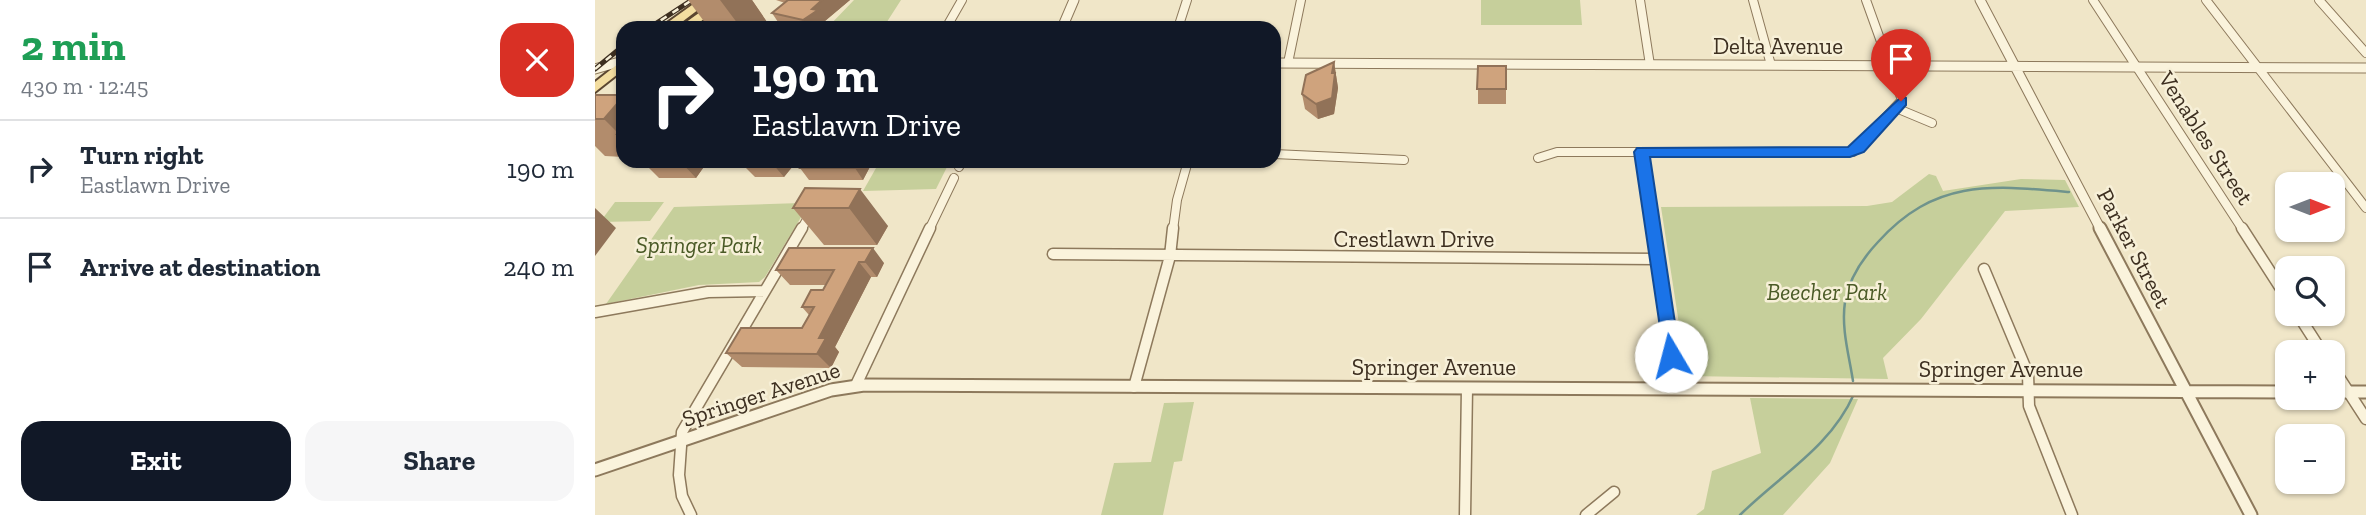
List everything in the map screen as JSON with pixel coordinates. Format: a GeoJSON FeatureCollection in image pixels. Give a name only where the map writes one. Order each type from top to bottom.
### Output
{"type":"FeatureCollection","features":[{"type":"Feature","properties":{"kind":"main road"},"geometry":{"type":"LineString","coordinates":[[676,21],[706,0]]}},
{"type":"Feature","properties":{"kind":"main road"},"geometry":{"type":"LineString","coordinates":[[694,21],[724,0]]}},
{"type":"Feature","properties":{"kind":"main road"},"geometry":{"type":"LineString","coordinates":[[595,88],[616,72]]}},
{"type":"Feature","properties":{"kind":"main road"},"geometry":{"type":"LineString","coordinates":[[595,98],[616,74]]}},
{"type":"Feature","properties":{"kind":"street"},"geometry":{"type":"LineString","coordinates":[[951,21],[962,0]]}},
{"type":"Feature","properties":{"kind":"street"},"geometry":{"type":"LineString","coordinates":[[1065,21],[1075,0]]}},
{"type":"Feature","properties":{"kind":"street"},"geometry":{"type":"LineString","coordinates":[[1180,21],[1187,0]]}},
{"type":"Feature","properties":{"kind":"street"},"geometry":{"type":"LineString","coordinates":[[1288,63],[1301,0]]}},
{"type":"Feature","properties":{"kind":"street"},"geometry":{"type":"LineString","coordinates":[[1640,0],[1650,65]]}},
{"type":"Feature","properties":{"kind":"street"},"geometry":{"type":"LineString","coordinates":[[1753,0],[1771,65]]}},
{"type":"Feature","properties":{"kind":"street"},"geometry":{"type":"LineString","coordinates":[[1538,158],[1557,152],[1850,152],[1859,148],[1902,100],[1866,0]]}},
{"type":"Feature","properties":{"kind":"street","name":"Parker Street"},"geometry":{"type":"LineString","coordinates":[[1980,0],[2251,515]]}},
{"type":"Feature","properties":{"kind":"street","name":"Venables Street"},"geometry":{"type":"LineString","coordinates":[[2093,0],[2275,280]]}},
{"type":"Feature","properties":{"kind":"street"},"geometry":{"type":"LineString","coordinates":[[2206,0],[2366,208]]}},
{"type":"Feature","properties":{"kind":"street"},"geometry":{"type":"LineString","coordinates":[[2319,0],[2366,53]]}},
{"type":"Feature","properties":{"kind":"street","name":"Delta Avenue"},"geometry":{"type":"LineString","coordinates":[[1281,63],[2366,68]]}},
{"type":"Feature","properties":{"kind":"street"},"geometry":{"type":"LineString","coordinates":[[595,71],[616,68]]}},
{"type":"Feature","properties":{"kind":"street"},"geometry":{"type":"LineString","coordinates":[[1896,108],[1932,123]]}},
{"type":"Feature","properties":{"kind":"street"},"geometry":{"type":"LineString","coordinates":[[1642,152],[1674,376]]}},
{"type":"Feature","properties":{"kind":"street"},"geometry":{"type":"LineString","coordinates":[[1281,154],[1404,160]]}},
{"type":"Feature","properties":{"kind":"street"},"geometry":{"type":"LineString","coordinates":[[1135,387],[1170,256],[1177,200],[1186,168]]}},
{"type":"Feature","properties":{"kind":"street"},"geometry":{"type":"LineString","coordinates":[[856,386],[954,178]]}},
{"type":"Feature","properties":{"kind":"street"},"geometry":{"type":"LineString","coordinates":[[691,515],[684,505],[680,486],[681,441],[685,427],[815,206]]}},
{"type":"Feature","properties":{"kind":"street","name":"Crestlawn Drive"},"geometry":{"type":"LineString","coordinates":[[1053,254],[1657,259]]}},
{"type":"Feature","properties":{"kind":"street"},"geometry":{"type":"LineString","coordinates":[[1984,269],[2028,374],[2029,407],[2072,515]]}},
{"type":"Feature","properties":{"kind":"street"},"geometry":{"type":"LineString","coordinates":[[595,312],[708,292],[764,291]]}},
{"type":"Feature","properties":{"kind":"street","name":"Springer Avenue"},"geometry":{"type":"LineString","coordinates":[[595,470],[831,390],[856,386],[2275,392]]}},
{"type":"Feature","properties":{"kind":"street"},"geometry":{"type":"LineString","coordinates":[[2345,386],[2366,419]]}},
{"type":"Feature","properties":{"kind":"street"},"geometry":{"type":"LineString","coordinates":[[1465,515],[1467,388]]}},
{"type":"Feature","properties":{"kind":"street"},"geometry":{"type":"LineString","coordinates":[[2345,392],[2366,392]]}},
{"type":"Feature","properties":{"kind":"street"},"geometry":{"type":"LineString","coordinates":[[1585,515],[1614,492]]}},
{"type":"Feature","properties":{"kind":"green space"},"geometry":{"type":"Polygon","coordinates":[[[854,0],[901,0],[888,21],[834,21],[854,0]]]}},
{"type":"Feature","properties":{"kind":"green space"},"geometry":{"type":"Polygon","coordinates":[[[1481,0],[1580,0],[1582,25],[1481,25],[1481,0]]]}},
{"type":"Feature","properties":{"kind":"green space"},"geometry":{"type":"Polygon","coordinates":[[[876,168],[946,168],[936,189],[863,191],[876,168]]]}},
{"type":"Feature","properties":{"kind":"green space","name":"Beecher Park"},"geometry":{"type":"Polygon","coordinates":[[[1929,174],[1936,176],[1943,191],[2021,179],[2065,180],[2079,207],[2005,211],[1921,319],[1883,358],[1888,379],[1687,376],[1661,207],[1867,206],[1892,202],[1929,174]]]}},
{"type":"Feature","properties":{"kind":"green space"},"geometry":{"type":"Polygon","coordinates":[[[615,202],[664,202],[650,221],[600,222],[615,202]]]}},
{"type":"Feature","properties":{"kind":"green space","name":"Springer Park"},"geometry":{"type":"Polygon","coordinates":[[[801,203],[806,209],[765,277],[759,282],[699,285],[606,304],[674,207],[801,203]]]}},
{"type":"Feature","properties":{"kind":"green space"},"geometry":{"type":"Polygon","coordinates":[[[1750,398],[1858,399],[1830,463],[1783,515],[1696,515],[1704,509],[1712,471],[1761,453],[1750,398]]]}},
{"type":"Feature","properties":{"kind":"green space"},"geometry":{"type":"Polygon","coordinates":[[[1194,402],[1182,461],[1174,462],[1163,515],[1101,515],[1114,463],[1151,462],[1164,403],[1194,402]]]}},
{"type":"Feature","properties":{"kind":"building"},"geometry":{"type":"Polygon","coordinates":[[[788,0],[822,0],[812,9],[818,10],[803,20],[772,13],[788,0]]]}},
{"type":"Feature","properties":{"kind":"building"},"geometry":{"type":"Polygon","coordinates":[[[1334,62],[1332,98],[1316,104],[1302,94],[1306,75],[1334,62]]]}},
{"type":"Feature","properties":{"kind":"building"},"geometry":{"type":"Polygon","coordinates":[[[1478,66],[1506,66],[1506,89],[1477,89],[1478,66]]]}},
{"type":"Feature","properties":{"kind":"building"},"geometry":{"type":"Polygon","coordinates":[[[595,95],[616,95],[616,105],[604,119],[595,119],[595,95]]]}},
{"type":"Feature","properties":{"kind":"building"},"geometry":{"type":"Polygon","coordinates":[[[805,188],[860,189],[849,208],[793,208],[805,188]]]}},
{"type":"Feature","properties":{"kind":"building"},"geometry":{"type":"Polygon","coordinates":[[[789,248],[873,248],[865,262],[859,262],[819,338],[826,338],[817,354],[726,353],[741,328],[802,328],[814,307],[802,307],[811,290],[823,290],[834,270],[776,270],[789,248]]]}},
{"type":"Feature","properties":{"kind":"waterway"},"geometry":{"type":"LineString","coordinates":[[1853,381],[1844,322],[1847,293],[1857,269],[1867,255],[1899,221],[1921,207],[1965,191],[2014,188],[2069,192]]}},
{"type":"Feature","properties":{"kind":"waterway"},"geometry":{"type":"LineString","coordinates":[[1740,515],[1818,445],[1832,430],[1854,394]]}},
{"type":"Feature","properties":{"kind":"railway"},"geometry":{"type":"LineString","coordinates":[[660,21],[692,0]]}},
{"type":"Feature","properties":{"kind":"railway"},"geometry":{"type":"LineString","coordinates":[[595,69],[616,52]]}},
{"type":"Feature","properties":{"kind":"route"},"geometry":{"type":"LineString","coordinates":[[1671,356],[1642,152],[1853,152],[1901,101]]}}]}
